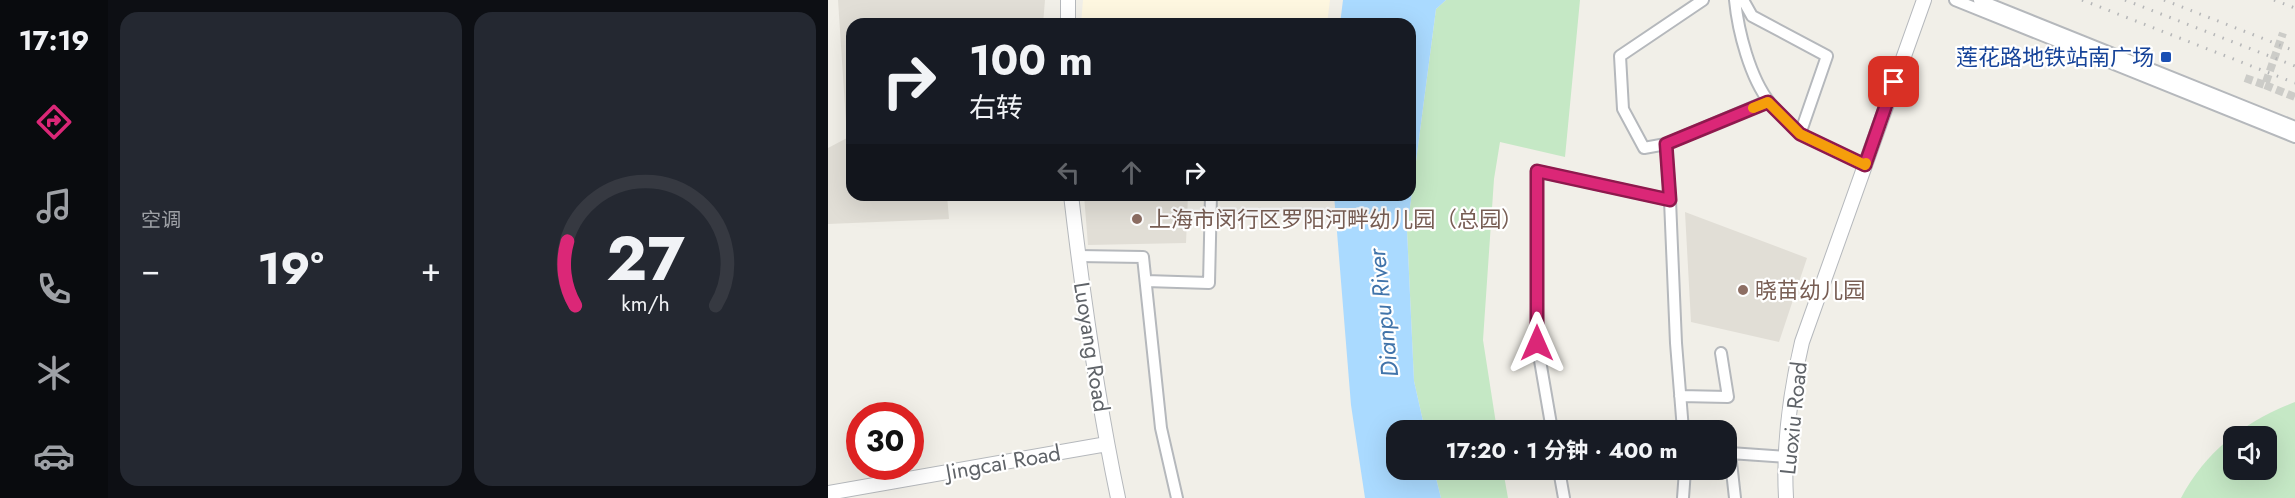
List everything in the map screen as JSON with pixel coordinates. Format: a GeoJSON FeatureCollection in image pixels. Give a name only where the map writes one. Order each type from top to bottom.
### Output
{"type":"FeatureCollection","features":[{"type":"Feature","properties":{"kind":"street"},"geometry":{"type":"LineString","coordinates":[[1068,0],[1068,18]]}},
{"type":"Feature","properties":{"kind":"street"},"geometry":{"type":"LineString","coordinates":[[1703,0],[1620,57],[1623,109],[1644,148],[1666,144],[1768,102]]}},
{"type":"Feature","properties":{"kind":"street"},"geometry":{"type":"LineString","coordinates":[[1735,0],[1737,20],[1748,58],[1768,102],[1800,134],[1865,165]]}},
{"type":"Feature","properties":{"kind":"street"},"geometry":{"type":"LineString","coordinates":[[1743,0],[1752,16],[1827,56],[1800,134]]}},
{"type":"Feature","properties":{"kind":"street","name":"Luoxiu Road"},"geometry":{"type":"LineString","coordinates":[[1786,498],[1786,457],[1791,392],[1802,342],[1924,0]]}},
{"type":"Feature","properties":{"kind":"street"},"geometry":{"type":"LineString","coordinates":[[1955,0],[2295,137]]}},
{"type":"Feature","properties":{"kind":"street"},"geometry":{"type":"LineString","coordinates":[[1979,0],[2295,127]]}},
{"type":"Feature","properties":{"kind":"street"},"geometry":{"type":"LineString","coordinates":[[1666,144],[1682,420]]}},
{"type":"Feature","properties":{"kind":"street"},"geometry":{"type":"LineString","coordinates":[[1550,420],[1537,343],[1537,171],[1670,200]]}},
{"type":"Feature","properties":{"kind":"street","name":"Luoyang Road"},"geometry":{"type":"LineString","coordinates":[[1072,201],[1107,444],[1118,498]]}},
{"type":"Feature","properties":{"kind":"street"},"geometry":{"type":"LineString","coordinates":[[1146,281],[1209,283],[1211,201]]}},
{"type":"Feature","properties":{"kind":"street"},"geometry":{"type":"LineString","coordinates":[[1078,256],[1143,257],[1161,428],[1177,498]]}},
{"type":"Feature","properties":{"kind":"street"},"geometry":{"type":"LineString","coordinates":[[1680,396],[1728,398],[1721,353]]}},
{"type":"Feature","properties":{"kind":"street","name":"Jingcai Road"},"geometry":{"type":"LineString","coordinates":[[828,493],[1107,444]]}},
{"type":"Feature","properties":{"kind":"street"},"geometry":{"type":"LineString","coordinates":[[1737,454],[1786,457]]}},
{"type":"Feature","properties":{"kind":"street"},"geometry":{"type":"LineString","coordinates":[[1561,480],[1564,498]]}},
{"type":"Feature","properties":{"kind":"street"},"geometry":{"type":"LineString","coordinates":[[1683,498],[1684,480]]}},
{"type":"Feature","properties":{"kind":"street"},"geometry":{"type":"LineString","coordinates":[[1732,480],[1735,498]]}},
{"type":"Feature","properties":{"kind":"shaded area"},"geometry":{"type":"Polygon","coordinates":[[[838,0],[1045,0],[1044,18],[846,18],[846,123],[838,0]]]}},
{"type":"Feature","properties":{"kind":"shaded area"},"geometry":{"type":"Polygon","coordinates":[[[1083,0],[1330,0],[1328,18],[1082,18],[1083,0]]]}},
{"type":"Feature","properties":{"kind":"shaded area"},"geometry":{"type":"Polygon","coordinates":[[[846,139],[846,201],[948,201],[949,219],[828,224],[828,148],[846,139]]]}},
{"type":"Feature","properties":{"kind":"shaded area","name":"上海市闵行区罗阳河畔幼儿园（总园）"},"geometry":{"type":"Polygon","coordinates":[[[1084,201],[1188,201],[1186,243],[1088,245],[1084,201]]]}},
{"type":"Feature","properties":{"kind":"shaded area","name":"晓苗幼儿园"},"geometry":{"type":"Polygon","coordinates":[[[1685,212],[1807,258],[1779,342],[1691,322],[1685,212]]]}},
{"type":"Feature","properties":{"kind":"green space"},"geometry":{"type":"Polygon","coordinates":[[[1446,0],[1580,0],[1565,157],[1500,142],[1494,179],[1483,340],[1495,420],[1423,420],[1414,381],[1407,230],[1411,201],[1416,201],[1416,161],[1436,9],[1446,0]]]}},
{"type":"Feature","properties":{"kind":"green space"},"geometry":{"type":"Polygon","coordinates":[[[2295,402],[2295,498],[2181,498],[2191,481],[2223,445],[2223,480],[2277,480],[2277,426],[2248,426],[2295,402]]]}},
{"type":"Feature","properties":{"kind":"green space"},"geometry":{"type":"Polygon","coordinates":[[[1436,480],[1505,480],[1508,498],[1441,498],[1436,480]]]}},
{"type":"Feature","properties":{"kind":"water"},"geometry":{"type":"Polygon","coordinates":[[[1343,0],[1446,0],[1436,9],[1416,161],[1416,18],[1341,18],[1343,0]]]}},
{"type":"Feature","properties":{"kind":"water","name":"Dianpu River"},"geometry":{"type":"Polygon","coordinates":[[[1334,201],[1411,201],[1407,230],[1414,381],[1423,420],[1386,420],[1386,480],[1436,480],[1441,498],[1365,498],[1351,405],[1334,201]]]}},
{"type":"Feature","properties":{"kind":"tunnel"},"geometry":{"type":"LineString","coordinates":[[2245,78],[2265,85],[2283,33]]}},
{"type":"Feature","properties":{"kind":"tunnel"},"geometry":{"type":"LineString","coordinates":[[2265,85],[2295,97]]}},
{"type":"Feature","properties":{"kind":"railway"},"geometry":{"type":"LineString","coordinates":[[2082,0],[2295,83]]}},
{"type":"Feature","properties":{"kind":"railway"},"geometry":{"type":"LineString","coordinates":[[2125,0],[2295,66]]}},
{"type":"Feature","properties":{"kind":"railway"},"geometry":{"type":"LineString","coordinates":[[2164,0],[2295,51]]}},
{"type":"Feature","properties":{"kind":"railway"},"geometry":{"type":"LineString","coordinates":[[2274,0],[2295,8]]}},
{"type":"Feature","properties":{"kind":"slow traffic"},"geometry":{"type":"LineString","coordinates":[[1753,108],[1768,102],[1800,134],[1865,165],[1866,163]]}},
{"type":"Feature","properties":{"kind":"place","name":"莲花路地铁站南广场"},"geometry":{"type":"Point","coordinates":[2166,57]}},
{"type":"Feature","properties":{"kind":"place","name":"上海市闵行区罗阳河畔幼儿园（总园）"},"geometry":{"type":"Point","coordinates":[1137,219]}},
{"type":"Feature","properties":{"kind":"place","name":"晓苗幼儿园"},"geometry":{"type":"Point","coordinates":[1743,290]}},
{"type":"Feature","properties":{"kind":"route"},"geometry":{"type":"LineString","coordinates":[[1537,343],[1537,171],[1670,200],[1666,144],[1768,102],[1800,134],[1865,165],[1894,82]]}}]}
